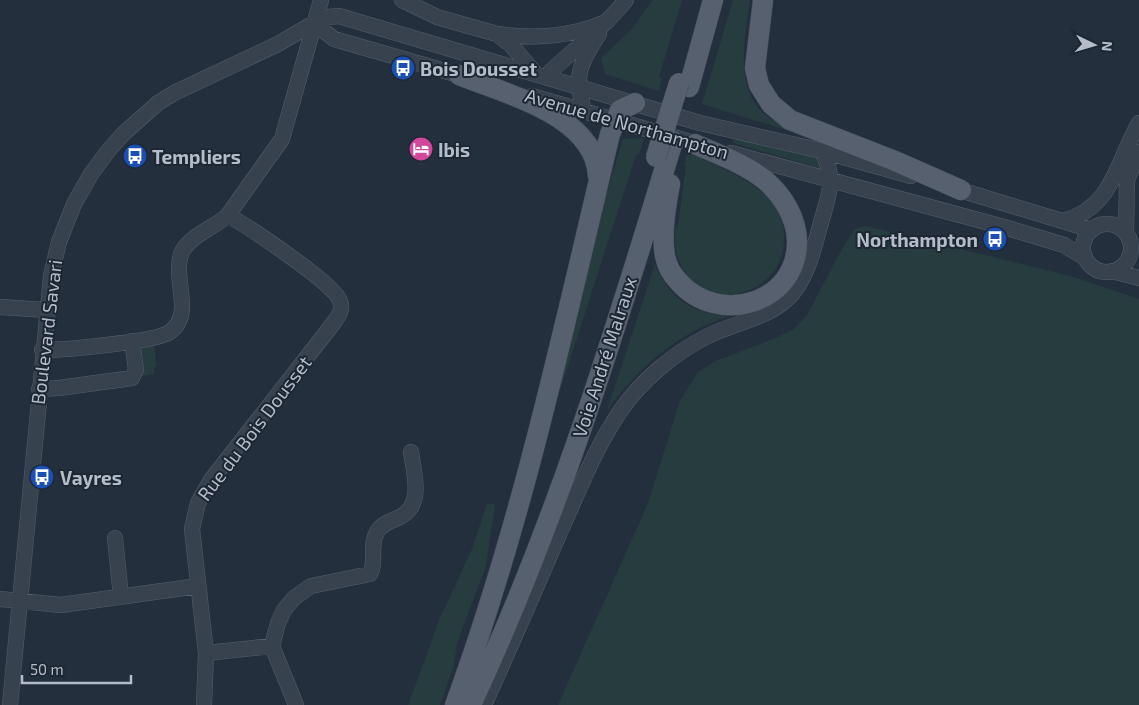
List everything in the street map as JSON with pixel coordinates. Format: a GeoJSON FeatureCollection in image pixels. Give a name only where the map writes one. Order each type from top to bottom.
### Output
{"type":"FeatureCollection","features":[{"type":"Feature","properties":{"kind":"main road","name":"Voie André Malraux"},"geometry":{"type":"LineString","coordinates":[[666,160],[678,150],[673,141],[702,0]]}},
{"type":"Feature","properties":{"kind":"main road","name":"Voie André Malraux"},"geometry":{"type":"LineString","coordinates":[[471,705],[666,160],[684,85],[712,0]]}},
{"type":"Feature","properties":{"kind":"main road"},"geometry":{"type":"LineString","coordinates":[[763,0],[755,68],[759,85],[771,104],[790,120],[895,161],[961,190]]}},
{"type":"Feature","properties":{"kind":"main road"},"geometry":{"type":"LineString","coordinates":[[459,75],[544,109],[576,129],[594,157],[598,183]]}},
{"type":"Feature","properties":{"kind":"main road"},"geometry":{"type":"LineString","coordinates":[[455,705],[484,628],[511,538],[614,120],[620,110],[635,103]]}},
{"type":"Feature","properties":{"kind":"main road"},"geometry":{"type":"LineString","coordinates":[[666,160],[668,196],[664,242],[665,257],[674,276],[687,292],[699,300],[720,306],[744,305],[770,294],[782,283],[794,263],[797,246],[796,230],[786,204],[777,191],[750,169],[695,144]]}},
{"type":"Feature","properties":{"kind":"street"},"geometry":{"type":"LineString","coordinates":[[42,350],[63,350],[132,341],[164,335],[176,326],[182,311],[179,263],[182,253],[192,239],[228,216],[282,140],[321,0]]}},
{"type":"Feature","properties":{"kind":"street"},"geometry":{"type":"LineString","coordinates":[[402,0],[437,18],[498,34],[529,38],[558,36],[588,29],[606,22]]}},
{"type":"Feature","properties":{"kind":"street"},"geometry":{"type":"LineString","coordinates":[[498,34],[540,74],[606,22],[626,0]]}},
{"type":"Feature","properties":{"kind":"street","name":"Avenue de Northampton"},"geometry":{"type":"LineString","coordinates":[[1086,258],[1064,245],[1048,240],[695,144],[334,39],[314,23],[328,17],[340,16],[578,85],[700,123],[822,151],[1063,221],[1094,228]]}},
{"type":"Feature","properties":{"kind":"street"},"geometry":{"type":"LineString","coordinates":[[584,112],[578,85],[584,59],[606,22]]}},
{"type":"Feature","properties":{"kind":"street","name":"Boulevard Savari"},"geometry":{"type":"LineString","coordinates":[[10,705],[42,350],[54,260],[66,221],[90,174],[123,134],[158,103],[174,93],[278,44],[314,23]]}},
{"type":"Feature","properties":{"kind":"street"},"geometry":{"type":"LineString","coordinates":[[1063,221],[1082,214],[1102,198],[1139,123]]}},
{"type":"Feature","properties":{"kind":"street"},"geometry":{"type":"LineString","coordinates":[[1139,134],[1094,228],[1084,244],[1086,258],[1097,270],[1139,278]]}},
{"type":"Feature","properties":{"kind":"street"},"geometry":{"type":"LineString","coordinates":[[484,705],[595,454],[621,410],[636,391],[660,367],[679,353],[706,336],[772,309],[793,292],[807,266],[832,180],[822,151]]}},
{"type":"Feature","properties":{"kind":"street"},"geometry":{"type":"LineString","coordinates":[[1112,272],[1126,263],[1132,246],[1127,180],[1139,152]]}},
{"type":"Feature","properties":{"kind":"street","name":"Rue du Bois Dousset"},"geometry":{"type":"LineString","coordinates":[[204,705],[206,653],[192,529],[201,496],[216,473],[332,326],[341,308],[340,300],[331,290],[272,243],[228,216]]}},
{"type":"Feature","properties":{"kind":"street"},"geometry":{"type":"LineString","coordinates":[[1094,228],[1115,225],[1132,246]]}},
{"type":"Feature","properties":{"kind":"street"},"geometry":{"type":"LineString","coordinates":[[1,305],[47,310]]}},
{"type":"Feature","properties":{"kind":"street"},"geometry":{"type":"LineString","coordinates":[[39,389],[132,378],[136,370],[132,341]]}},
{"type":"Feature","properties":{"kind":"street"},"geometry":{"type":"LineString","coordinates":[[296,705],[272,646],[280,616],[289,603],[300,593],[316,584],[370,574],[372,569],[372,546],[377,532],[386,523],[403,515],[414,500],[416,488],[411,452]]}},
{"type":"Feature","properties":{"kind":"street"},"geometry":{"type":"LineString","coordinates":[[115,538],[121,597]]}},
{"type":"Feature","properties":{"kind":"street"},"geometry":{"type":"LineString","coordinates":[[0,599],[61,605],[198,586]]}},
{"type":"Feature","properties":{"kind":"street"},"geometry":{"type":"LineString","coordinates":[[206,653],[272,646]]}},
{"type":"Feature","properties":{"kind":"green space"},"geometry":{"type":"Polygon","coordinates":[[[652,0],[682,0],[659,77],[662,78],[659,91],[605,74],[601,58],[633,28],[652,0]]]}},
{"type":"Feature","properties":{"kind":"green space"},"geometry":{"type":"Polygon","coordinates":[[[733,0],[750,0],[744,64],[746,80],[751,95],[759,108],[771,119],[832,141],[828,143],[702,104],[733,0]]]}},
{"type":"Feature","properties":{"kind":"green space"},"geometry":{"type":"Polygon","coordinates":[[[644,138],[640,152],[636,155],[557,400],[604,202],[623,139],[644,138]]]}},
{"type":"Feature","properties":{"kind":"green space"},"geometry":{"type":"Polygon","coordinates":[[[734,138],[816,156],[825,170],[733,143],[734,138]]]}},
{"type":"Feature","properties":{"kind":"green space"},"geometry":{"type":"Polygon","coordinates":[[[688,152],[744,179],[764,194],[778,211],[782,220],[784,236],[779,261],[769,277],[754,288],[737,293],[720,293],[703,288],[688,276],[678,258],[675,247],[675,228],[678,225],[686,166],[684,166],[688,152]]]}},
{"type":"Feature","properties":{"kind":"green space"},"geometry":{"type":"Polygon","coordinates":[[[865,226],[1067,275],[1139,299],[1139,705],[558,705],[648,503],[680,401],[698,372],[716,361],[794,329],[807,315],[843,247],[855,229],[865,226]]]}},
{"type":"Feature","properties":{"kind":"green space"},"geometry":{"type":"Polygon","coordinates":[[[655,264],[668,287],[684,302],[704,312],[730,316],[692,332],[661,353],[633,379],[607,410],[655,264]]]}},
{"type":"Feature","properties":{"kind":"green space"},"geometry":{"type":"Polygon","coordinates":[[[154,344],[156,366],[154,367],[154,374],[142,376],[139,346],[154,344]]]}},
{"type":"Feature","properties":{"kind":"green space"},"geometry":{"type":"Polygon","coordinates":[[[487,503],[495,505],[486,566],[457,643],[454,666],[440,705],[408,705],[440,618],[472,549],[487,503]]]}},
{"type":"Feature","properties":{"kind":"place","name":"Bois Dousset"},"geometry":{"type":"Point","coordinates":[403,68]}},
{"type":"Feature","properties":{"kind":"place","name":"Ibis"},"geometry":{"type":"Point","coordinates":[421,149]}},
{"type":"Feature","properties":{"kind":"place","name":"Templiers"},"geometry":{"type":"Point","coordinates":[135,156]}},
{"type":"Feature","properties":{"kind":"place","name":"Northampton"},"geometry":{"type":"Point","coordinates":[995,239]}},
{"type":"Feature","properties":{"kind":"place","name":"Vayres"},"geometry":{"type":"Point","coordinates":[42,477]}}]}
